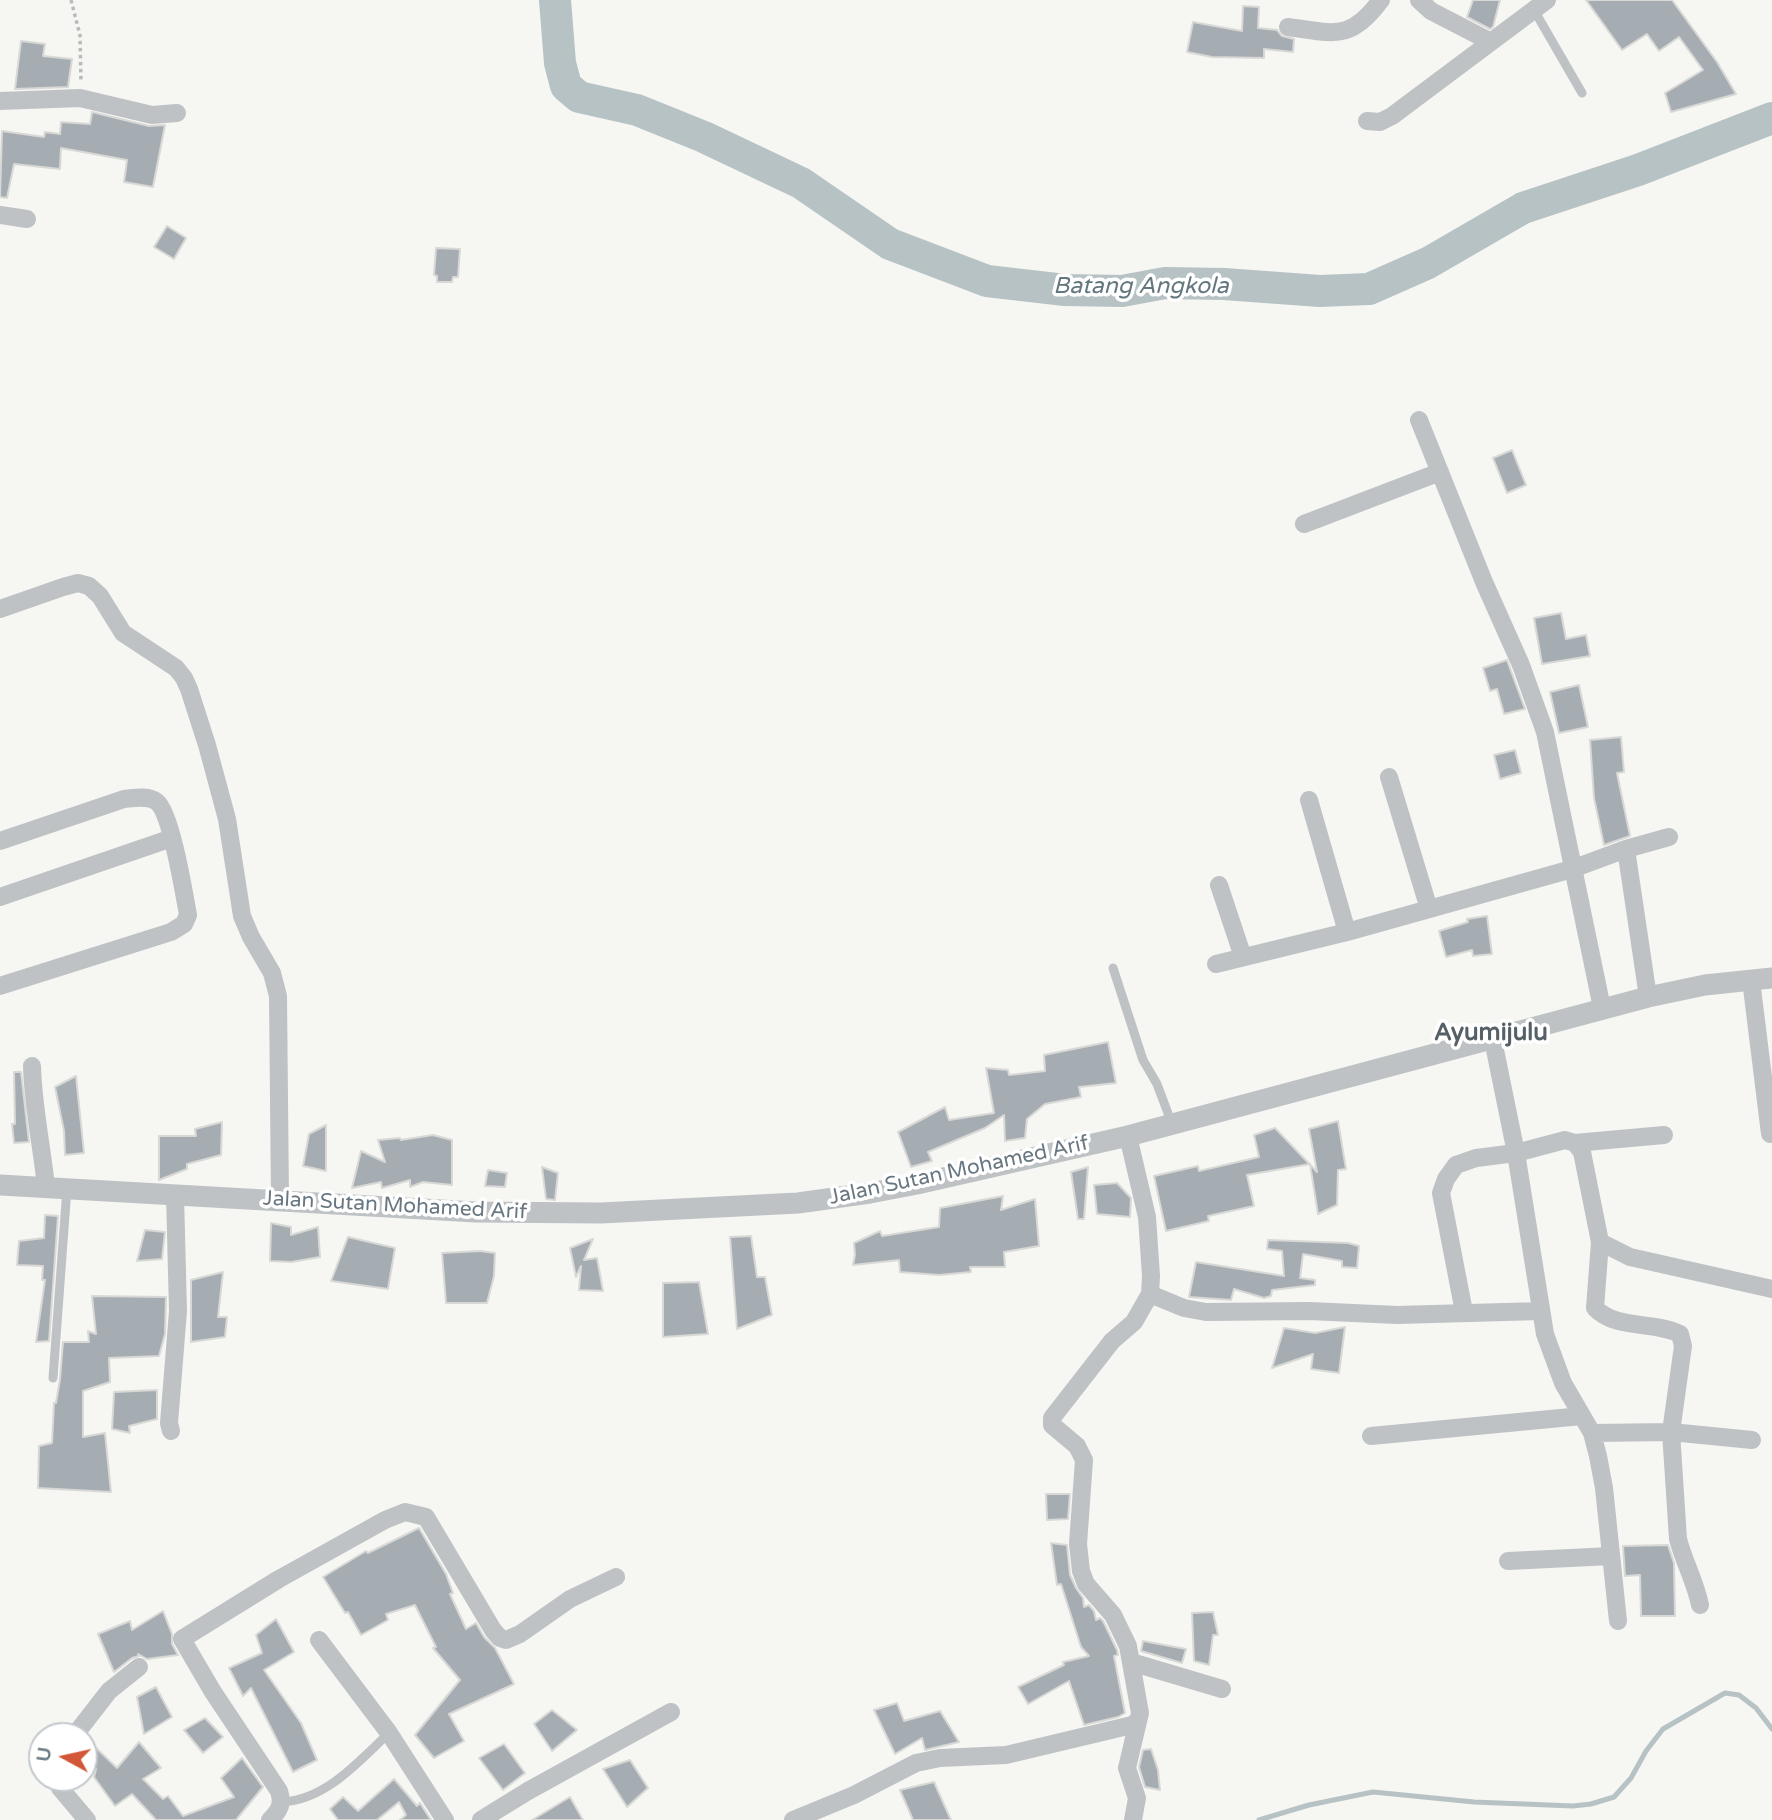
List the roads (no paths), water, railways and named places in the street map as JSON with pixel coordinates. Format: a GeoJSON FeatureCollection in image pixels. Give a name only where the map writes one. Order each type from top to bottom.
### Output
{"type":"FeatureCollection","features":[{"type":"Feature","properties":{"kind":"street"},"geometry":{"type":"LineString","coordinates":[[1289,27],[1342,33],[1359,24],[1381,0]]}},
{"type":"Feature","properties":{"kind":"street"},"geometry":{"type":"LineString","coordinates":[[1419,0],[1431,11],[1491,42]]}},
{"type":"Feature","properties":{"kind":"street"},"geometry":{"type":"LineString","coordinates":[[1367,121],[1380,122],[1392,116],[1541,5]]}},
{"type":"Feature","properties":{"kind":"street"},"geometry":{"type":"LineString","coordinates":[[0,101],[80,98],[152,115],[177,113]]}},
{"type":"Feature","properties":{"kind":"street"},"geometry":{"type":"LineString","coordinates":[[0,215],[27,219]]}},
{"type":"Feature","properties":{"kind":"street"},"geometry":{"type":"LineString","coordinates":[[1419,420],[1521,665],[1545,732],[1602,1009]]}},
{"type":"Feature","properties":{"kind":"street"},"geometry":{"type":"LineString","coordinates":[[1304,524],[1440,472]]}},
{"type":"Feature","properties":{"kind":"street"},"geometry":{"type":"LineString","coordinates":[[0,609],[78,583],[89,586],[100,596],[123,633],[176,668],[190,689],[227,819],[242,916],[250,937],[272,973],[278,996],[280,1200]]}},
{"type":"Feature","properties":{"kind":"street"},"geometry":{"type":"LineString","coordinates":[[1389,777],[1429,909]]}},
{"type":"Feature","properties":{"kind":"street"},"geometry":{"type":"LineString","coordinates":[[0,841],[124,799],[137,797],[158,803],[172,838],[188,915],[184,924],[171,932],[0,986]]}},
{"type":"Feature","properties":{"kind":"street"},"geometry":{"type":"LineString","coordinates":[[1309,800],[1347,932]]}},
{"type":"Feature","properties":{"kind":"street"},"geometry":{"type":"LineString","coordinates":[[1216,964],[1347,932],[1572,869],[1669,837]]}},
{"type":"Feature","properties":{"kind":"street"},"geometry":{"type":"LineString","coordinates":[[0,897],[172,838]]}},
{"type":"Feature","properties":{"kind":"street"},"geometry":{"type":"LineString","coordinates":[[1626,849],[1648,997]]}},
{"type":"Feature","properties":{"kind":"street"},"geometry":{"type":"LineString","coordinates":[[1219,886],[1243,957]]}},
{"type":"Feature","properties":{"kind":"street"},"geometry":{"type":"LineString","coordinates":[[1761,979],[1770,1134]]}},
{"type":"Feature","properties":{"kind":"street","name":"Jalan Sutan Mohamed Arif"},"geometry":{"type":"LineString","coordinates":[[0,1185],[475,1212],[601,1213],[798,1203],[870,1194],[1128,1136],[1648,997],[1705,985],[1761,979]]}},
{"type":"Feature","properties":{"kind":"street"},"geometry":{"type":"LineString","coordinates":[[1493,1040],[1516,1153],[1545,1334],[1563,1383],[1592,1433],[1604,1488],[1618,1621]]}},
{"type":"Feature","properties":{"kind":"street"},"geometry":{"type":"LineString","coordinates":[[32,1066],[42,1145],[56,1188]]}},
{"type":"Feature","properties":{"kind":"street"},"geometry":{"type":"LineString","coordinates":[[1464,1312],[1441,1193],[1446,1179],[1457,1165],[1476,1158],[1516,1153],[1565,1140],[1575,1143],[1664,1135]]}},
{"type":"Feature","properties":{"kind":"street"},"geometry":{"type":"LineString","coordinates":[[1128,1136],[1147,1217],[1150,1294],[1135,1322],[1121,1331],[1105,1350],[1052,1418],[1052,1425],[1077,1446],[1084,1460],[1078,1544],[1086,1584],[1113,1615],[1128,1646],[1140,1713],[1127,1768],[1136,1790],[1133,1820]]}},
{"type":"Feature","properties":{"kind":"street"},"geometry":{"type":"LineString","coordinates":[[1575,1143],[1582,1152],[1600,1242],[1595,1308],[1611,1320],[1668,1328],[1680,1334],[1683,1346],[1671,1432],[1678,1539],[1694,1580],[1700,1605]]}},
{"type":"Feature","properties":{"kind":"street"},"geometry":{"type":"LineString","coordinates":[[171,1431],[169,1423],[178,1311],[175,1195]]}},
{"type":"Feature","properties":{"kind":"street"},"geometry":{"type":"LineString","coordinates":[[1600,1242],[1630,1257],[1772,1289]]}},
{"type":"Feature","properties":{"kind":"street"},"geometry":{"type":"LineString","coordinates":[[1150,1294],[1184,1308],[1206,1312],[1309,1311],[1397,1315],[1541,1311]]}},
{"type":"Feature","properties":{"kind":"street"},"geometry":{"type":"LineString","coordinates":[[1371,1436],[1582,1416]]}},
{"type":"Feature","properties":{"kind":"street"},"geometry":{"type":"LineString","coordinates":[[1592,1433],[1671,1432],[1752,1440]]}},
{"type":"Feature","properties":{"kind":"street"},"geometry":{"type":"LineString","coordinates":[[270,1820],[279,1812],[282,1802],[279,1791],[213,1692],[182,1639],[279,1579],[385,1520],[405,1512],[426,1517],[493,1630],[506,1640],[520,1634],[570,1600],[616,1577]]}},
{"type":"Feature","properties":{"kind":"street"},"geometry":{"type":"LineString","coordinates":[[1508,1560],[1611,1556]]}},
{"type":"Feature","properties":{"kind":"street"},"geometry":{"type":"LineString","coordinates":[[319,1640],[388,1733],[445,1820]]}},
{"type":"Feature","properties":{"kind":"street"},"geometry":{"type":"LineString","coordinates":[[1131,1662],[1222,1689]]}},
{"type":"Feature","properties":{"kind":"street"},"geometry":{"type":"LineString","coordinates":[[85,1722],[109,1691],[139,1667]]}},
{"type":"Feature","properties":{"kind":"street"},"geometry":{"type":"LineString","coordinates":[[481,1820],[671,1712]]}},
{"type":"Feature","properties":{"kind":"street"},"geometry":{"type":"LineString","coordinates":[[793,1820],[854,1795],[916,1763],[940,1758],[1006,1755],[1132,1725],[1138,1721]]}},
{"type":"Feature","properties":{"kind":"street"},"geometry":{"type":"LineString","coordinates":[[63,1792],[87,1820]]}},
{"type":"Feature","properties":{"kind":"lane"},"geometry":{"type":"LineString","coordinates":[[1541,5],[1582,93]]}},
{"type":"Feature","properties":{"kind":"lane"},"geometry":{"type":"LineString","coordinates":[[1113,968],[1143,1060],[1157,1084],[1172,1124]]}},
{"type":"Feature","properties":{"kind":"lane"},"geometry":{"type":"LineString","coordinates":[[53,1378],[56,1188]]}},
{"type":"Feature","properties":{"kind":"lane"},"geometry":{"type":"LineString","coordinates":[[282,1802],[295,1801],[337,1781],[388,1733]]}},
{"type":"Feature","properties":{"kind":"waterway","name":"Batang Angkola"},"geometry":{"type":"LineString","coordinates":[[555,0],[560,63],[566,86],[579,97],[637,110],[704,137],[801,183],[890,244],[987,281],[1065,290],[1122,291],[1165,283],[1320,291],[1369,289],[1428,263],[1523,208],[1638,170],[1772,118]]}},
{"type":"Feature","properties":{"kind":"waterway"},"geometry":{"type":"LineString","coordinates":[[1259,1820],[1309,1805],[1373,1792],[1474,1802],[1573,1806],[1591,1804],[1614,1797],[1631,1778],[1646,1751],[1663,1729],[1725,1693],[1739,1695],[1756,1708],[1772,1729]]}},
{"type":"Feature","properties":{"kind":"district","name":"Ayumijulu"},"geometry":{"type":"Point","coordinates":[1491,1034]}}]}
